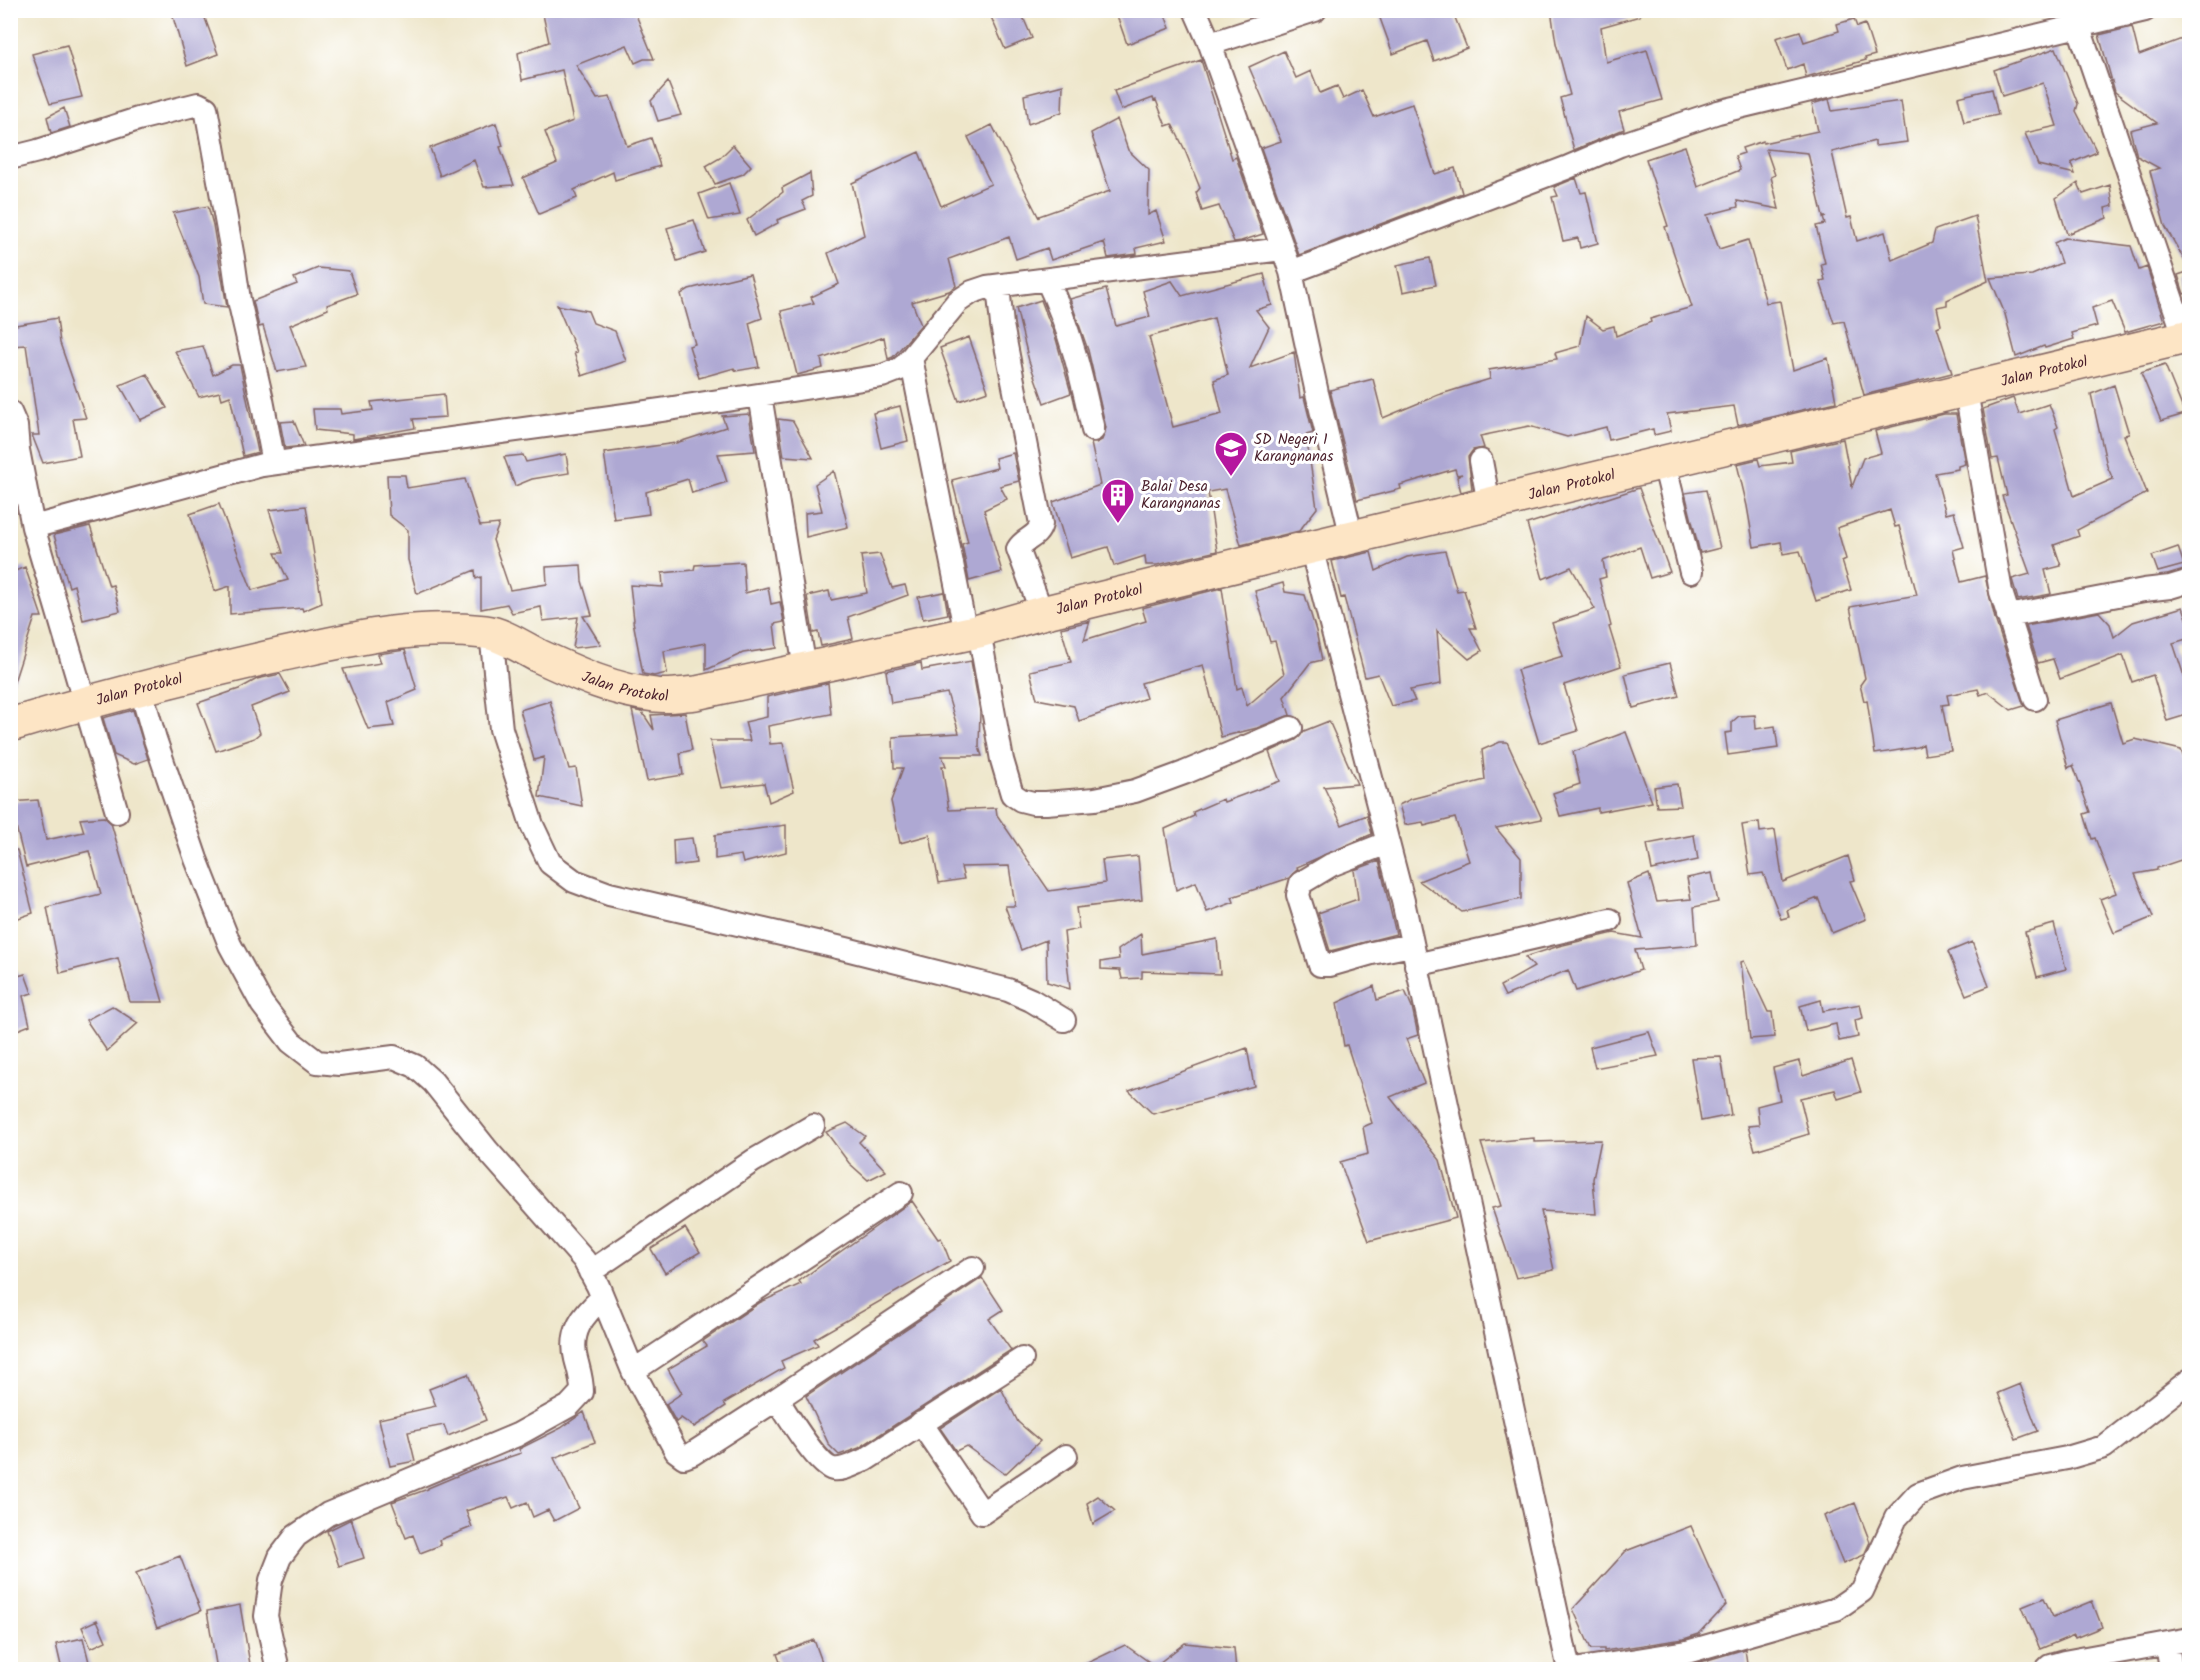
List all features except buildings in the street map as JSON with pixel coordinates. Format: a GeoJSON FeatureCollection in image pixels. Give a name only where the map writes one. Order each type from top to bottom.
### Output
{"type":"FeatureCollection","features":[{"type":"Feature","properties":{"kind":"street"},"geometry":{"type":"LineString","coordinates":[[1195,10],[1210,44],[1291,272],[1352,538]]}},
{"type":"Feature","properties":{"kind":"street"},"geometry":{"type":"LineString","coordinates":[[1210,44],[1315,10]]}},
{"type":"Feature","properties":{"kind":"street"},"geometry":{"type":"LineString","coordinates":[[1291,272],[1566,168],[1620,145],[1718,112],[2076,18],[2145,10]]}},
{"type":"Feature","properties":{"kind":"street"},"geometry":{"type":"LineString","coordinates":[[2076,18],[2187,337]]}},
{"type":"Feature","properties":{"kind":"street"},"geometry":{"type":"LineString","coordinates":[[10,158],[39,151],[138,118],[198,104],[206,108],[239,300],[274,463]]}},
{"type":"Feature","properties":{"kind":"street"},"geometry":{"type":"LineString","coordinates":[[33,526],[274,463],[882,376],[900,369],[957,302],[972,292],[998,286],[1282,249]]}},
{"type":"Feature","properties":{"kind":"street"},"geometry":{"type":"LineString","coordinates":[[1047,280],[1061,309],[1094,430]]}},
{"type":"Feature","properties":{"kind":"street"},"geometry":{"type":"LineString","coordinates":[[998,286],[1002,325],[1041,524],[1038,532],[1023,542],[1018,549],[1042,614]]}},
{"type":"Feature","properties":{"kind":"street","name":"Jalan Protokol"},"geometry":{"type":"LineString","coordinates":[[10,724],[140,687],[379,633],[415,629],[456,629],[491,633],[577,674],[623,690],[657,696],[696,693],[973,633],[1311,547],[2187,337]]}},
{"type":"Feature","properties":{"kind":"street"},"geometry":{"type":"LineString","coordinates":[[911,358],[1012,794],[1021,800],[1046,803],[1095,799],[1135,790],[1184,773],[1292,728]]}},
{"type":"Feature","properties":{"kind":"street"},"geometry":{"type":"LineString","coordinates":[[1966,391],[2001,592],[2035,699]]}},
{"type":"Feature","properties":{"kind":"street"},"geometry":{"type":"LineString","coordinates":[[760,395],[805,669]]}},
{"type":"Feature","properties":{"kind":"street"},"geometry":{"type":"LineString","coordinates":[[10,412],[16,426],[18,450],[33,526],[117,812]]}},
{"type":"Feature","properties":{"kind":"street"},"geometry":{"type":"LineString","coordinates":[[1481,461],[1489,504]]}},
{"type":"Feature","properties":{"kind":"street"},"geometry":{"type":"LineString","coordinates":[[1664,463],[1691,572]]}},
{"type":"Feature","properties":{"kind":"street"},"geometry":{"type":"LineString","coordinates":[[1311,547],[1403,901],[1569,1670]]}},
{"type":"Feature","properties":{"kind":"street"},"geometry":{"type":"LineString","coordinates":[[2008,616],[2170,587],[2190,581]]}},
{"type":"Feature","properties":{"kind":"street"},"geometry":{"type":"LineString","coordinates":[[491,633],[501,729],[515,776],[532,825],[550,863],[574,881],[609,894],[846,949],[1008,990],[1031,1000],[1064,1020]]}},
{"type":"Feature","properties":{"kind":"street"},"geometry":{"type":"LineString","coordinates":[[140,687],[196,860],[230,945],[269,1014],[291,1042],[317,1062],[339,1064],[394,1057],[415,1066],[433,1082],[488,1151],[584,1260],[633,1371],[675,1451],[684,1457],[692,1454],[973,1268]]}},
{"type":"Feature","properties":{"kind":"street"},"geometry":{"type":"LineString","coordinates":[[1388,843],[1331,865],[1301,883],[1298,895],[1320,965],[1330,965],[1372,953],[1413,955],[1610,920]]}},
{"type":"Feature","properties":{"kind":"street"},"geometry":{"type":"LineString","coordinates":[[590,1272],[753,1161],[813,1125]]}},
{"type":"Feature","properties":{"kind":"street"},"geometry":{"type":"LineString","coordinates":[[633,1371],[901,1192]]}},
{"type":"Feature","properties":{"kind":"street"},"geometry":{"type":"LineString","coordinates":[[278,1670],[266,1616],[271,1580],[280,1557],[296,1536],[328,1514],[517,1435],[569,1406],[582,1392],[582,1375],[576,1359],[574,1341],[579,1324],[587,1312],[602,1298]]}},
{"type":"Feature","properties":{"kind":"street"},"geometry":{"type":"LineString","coordinates":[[777,1399],[797,1430],[825,1465],[834,1469],[865,1460],[1022,1359]]}},
{"type":"Feature","properties":{"kind":"street"},"geometry":{"type":"LineString","coordinates":[[1574,1670],[1687,1652],[1836,1609],[1862,1591],[1896,1518],[1918,1494],[1962,1478],[2067,1458],[2104,1447],[2190,1380]]}},
{"type":"Feature","properties":{"kind":"street"},"geometry":{"type":"LineString","coordinates":[[921,1423],[982,1513],[1066,1456]]}},
{"type":"Feature","properties":{"kind":"street"},"geometry":{"type":"LineString","coordinates":[[2046,1670],[2050,1666],[2064,1662],[2190,1639]]}},
{"type":"Feature","properties":{"kind":"street"},"geometry":{"type":"LineString","coordinates":[[2167,1644],[2171,1670]]}},
{"type":"Feature","properties":{"kind":"place","name":"SD Negeri 1 Karangnanas"},"geometry":{"type":"Point","coordinates":[1231,477]}},
{"type":"Feature","properties":{"kind":"place","name":"Balai Desa Karangnanas"},"geometry":{"type":"Point","coordinates":[1118,524]}}]}
